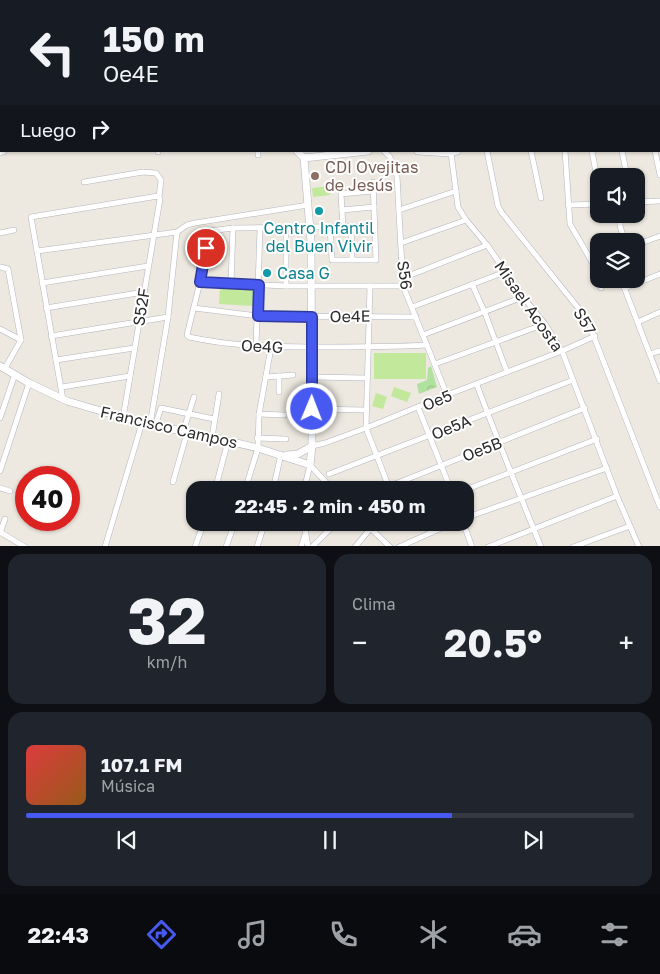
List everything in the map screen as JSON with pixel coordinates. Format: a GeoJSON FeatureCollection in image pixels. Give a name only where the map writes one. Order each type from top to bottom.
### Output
{"type":"FeatureCollection","features":[{"type":"Feature","properties":{"kind":"street"},"geometry":{"type":"LineString","coordinates":[[298,152],[304,158],[310,227],[312,286],[312,446],[306,481]]}},
{"type":"Feature","properties":{"kind":"street"},"geometry":{"type":"LineString","coordinates":[[304,158],[359,152]]}},
{"type":"Feature","properties":{"kind":"street","name":"S56"},"geometry":{"type":"LineString","coordinates":[[385,152],[390,157],[398,176],[403,286],[447,395]]}},
{"type":"Feature","properties":{"kind":"street","name":"Misael Acosta"},"geometry":{"type":"LineString","coordinates":[[454,152],[458,207],[523,297],[545,324],[562,352],[585,408],[617,496],[639,546]]}},
{"type":"Feature","properties":{"kind":"street","name":"S57"},"geometry":{"type":"LineString","coordinates":[[487,152],[498,206],[502,213],[587,319],[660,507]]}},
{"type":"Feature","properties":{"kind":"street"},"geometry":{"type":"LineString","coordinates":[[531,152],[542,198]]}},
{"type":"Feature","properties":{"kind":"street"},"geometry":{"type":"LineString","coordinates":[[565,152],[570,224],[590,259]]}},
{"type":"Feature","properties":{"kind":"street"},"geometry":{"type":"LineString","coordinates":[[592,152],[595,168]]}},
{"type":"Feature","properties":{"kind":"street"},"geometry":{"type":"LineString","coordinates":[[622,152],[625,168]]}},
{"type":"Feature","properties":{"kind":"street"},"geometry":{"type":"LineString","coordinates":[[655,152],[660,175]]}},
{"type":"Feature","properties":{"kind":"street","name":"S52F"},"geometry":{"type":"LineString","coordinates":[[84,182],[143,172],[156,173],[160,180],[123,418]]}},
{"type":"Feature","properties":{"kind":"street"},"geometry":{"type":"LineString","coordinates":[[330,226],[332,259],[376,260],[373,182]]}},
{"type":"Feature","properties":{"kind":"street"},"geometry":{"type":"LineString","coordinates":[[343,227],[341,194],[373,191]]}},
{"type":"Feature","properties":{"kind":"street"},"geometry":{"type":"LineString","coordinates":[[399,210],[456,191]]}},
{"type":"Feature","properties":{"kind":"street"},"geometry":{"type":"LineString","coordinates":[[63,400],[62,387],[50,336],[31,216],[158,197]]}},
{"type":"Feature","properties":{"kind":"street"},"geometry":{"type":"LineString","coordinates":[[645,202],[660,201]]}},
{"type":"Feature","properties":{"kind":"street"},"geometry":{"type":"LineString","coordinates":[[568,205],[590,204]]}},
{"type":"Feature","properties":{"kind":"street"},"geometry":{"type":"LineString","coordinates":[[37,251],[177,232],[186,225],[195,222],[308,205]]}},
{"type":"Feature","properties":{"kind":"street"},"geometry":{"type":"LineString","coordinates":[[342,210],[374,207]]}},
{"type":"Feature","properties":{"kind":"street"},"geometry":{"type":"LineString","coordinates":[[401,243],[466,220]]}},
{"type":"Feature","properties":{"kind":"street"},"geometry":{"type":"LineString","coordinates":[[350,226],[352,259]]}},
{"type":"Feature","properties":{"kind":"street"},"geometry":{"type":"LineString","coordinates":[[194,308],[209,231],[233,228],[375,226]]}},
{"type":"Feature","properties":{"kind":"street"},"geometry":{"type":"LineString","coordinates":[[231,284],[233,228]]}},
{"type":"Feature","properties":{"kind":"street"},"geometry":{"type":"LineString","coordinates":[[286,228],[286,286]]}},
{"type":"Feature","properties":{"kind":"street"},"geometry":{"type":"LineString","coordinates":[[256,346],[260,229]]}},
{"type":"Feature","properties":{"kind":"street"},"geometry":{"type":"LineString","coordinates":[[0,234],[14,230]]}},
{"type":"Feature","properties":{"kind":"street"},"geometry":{"type":"LineString","coordinates":[[153,426],[168,317],[177,232]]}},
{"type":"Feature","properties":{"kind":"street"},"geometry":{"type":"LineString","coordinates":[[645,242],[660,236]]}},
{"type":"Feature","properties":{"kind":"street"},"geometry":{"type":"LineString","coordinates":[[403,278],[487,245]]}},
{"type":"Feature","properties":{"kind":"street"},"geometry":{"type":"LineString","coordinates":[[42,283],[148,266]]}},
{"type":"Feature","properties":{"kind":"street"},"geometry":{"type":"LineString","coordinates":[[0,267],[8,269],[21,340],[2,367]]}},
{"type":"Feature","properties":{"kind":"street"},"geometry":{"type":"LineString","coordinates":[[412,307],[505,272]]}},
{"type":"Feature","properties":{"kind":"street"},"geometry":{"type":"LineString","coordinates":[[645,280],[660,274]]}},
{"type":"Feature","properties":{"kind":"street"},"geometry":{"type":"LineString","coordinates":[[200,282],[286,286],[403,286]]}},
{"type":"Feature","properties":{"kind":"street"},"geometry":{"type":"LineString","coordinates":[[472,284],[507,372]]}},
{"type":"Feature","properties":{"kind":"street"},"geometry":{"type":"LineString","coordinates":[[370,286],[366,428],[386,481]]}},
{"type":"Feature","properties":{"kind":"street"},"geometry":{"type":"LineString","coordinates":[[625,288],[660,381]]}},
{"type":"Feature","properties":{"kind":"street"},"geometry":{"type":"LineString","coordinates":[[46,308],[144,292]]}},
{"type":"Feature","properties":{"kind":"street"},"geometry":{"type":"LineString","coordinates":[[423,335],[523,297]]}},
{"type":"Feature","properties":{"kind":"street","name":"Oe4E"},"geometry":{"type":"LineString","coordinates":[[194,308],[258,316],[416,317]]}},
{"type":"Feature","properties":{"kind":"street","name":"Oe4G"},"geometry":{"type":"LineString","coordinates":[[194,308],[187,335],[208,342],[271,348],[367,348],[427,345]]}},
{"type":"Feature","properties":{"kind":"street"},"geometry":{"type":"LineString","coordinates":[[638,322],[660,312]]}},
{"type":"Feature","properties":{"kind":"street"},"geometry":{"type":"LineString","coordinates":[[50,336],[168,317]]}},
{"type":"Feature","properties":{"kind":"street"},"geometry":{"type":"LineString","coordinates":[[435,364],[545,324]]}},
{"type":"Feature","properties":{"kind":"street"},"geometry":{"type":"LineString","coordinates":[[0,329],[21,340]]}},
{"type":"Feature","properties":{"kind":"street","name":"Oe5"},"geometry":{"type":"LineString","coordinates":[[312,446],[366,428],[562,352],[595,336]]}},
{"type":"Feature","properties":{"kind":"street"},"geometry":{"type":"LineString","coordinates":[[56,360],[134,348]]}},
{"type":"Feature","properties":{"kind":"street"},"geometry":{"type":"LineString","coordinates":[[248,481],[258,448],[259,414],[271,348]]}},
{"type":"Feature","properties":{"kind":"street"},"geometry":{"type":"LineString","coordinates":[[650,354],[660,351]]}},
{"type":"Feature","properties":{"kind":"street","name":"Francisco Campos"},"geometry":{"type":"LineString","coordinates":[[2,367],[63,400],[153,426],[258,448],[310,464]]}},
{"type":"Feature","properties":{"kind":"street"},"geometry":{"type":"LineString","coordinates":[[0,418],[14,374]]}},
{"type":"Feature","properties":{"kind":"street"},"geometry":{"type":"LineString","coordinates":[[266,377],[293,375]]}},
{"type":"Feature","properties":{"kind":"street"},"geometry":{"type":"LineString","coordinates":[[62,387],[130,376]]}},
{"type":"Feature","properties":{"kind":"street"},"geometry":{"type":"LineString","coordinates":[[279,376],[279,392]]}},
{"type":"Feature","properties":{"kind":"street"},"geometry":{"type":"LineString","coordinates":[[312,377],[366,378]]}},
{"type":"Feature","properties":{"kind":"street","name":"Oe5A"},"geometry":{"type":"LineString","coordinates":[[329,474],[573,380]]}},
{"type":"Feature","properties":{"kind":"street"},"geometry":{"type":"LineString","coordinates":[[0,471],[29,383]]}},
{"type":"Feature","properties":{"kind":"street"},"geometry":{"type":"LineString","coordinates":[[477,385],[512,472],[520,498],[541,546]]}},
{"type":"Feature","properties":{"kind":"street"},"geometry":{"type":"LineString","coordinates":[[212,437],[219,394]]}},
{"type":"Feature","properties":{"kind":"street"},"geometry":{"type":"LineString","coordinates":[[173,482],[188,414],[194,397]]}},
{"type":"Feature","properties":{"kind":"street"},"geometry":{"type":"LineString","coordinates":[[418,407],[447,481]]}},
{"type":"Feature","properties":{"kind":"street"},"geometry":{"type":"LineString","coordinates":[[153,426],[161,408],[214,419]]}},
{"type":"Feature","properties":{"kind":"street","name":"Oe5B"},"geometry":{"type":"LineString","coordinates":[[405,481],[585,408]]}},
{"type":"Feature","properties":{"kind":"street"},"geometry":{"type":"LineString","coordinates":[[312,409],[366,410]]}},
{"type":"Feature","properties":{"kind":"street"},"geometry":{"type":"LineString","coordinates":[[259,414],[284,415]]}},
{"type":"Feature","properties":{"kind":"street"},"geometry":{"type":"LineString","coordinates":[[105,546],[142,423]]}},
{"type":"Feature","properties":{"kind":"street"},"geometry":{"type":"LineString","coordinates":[[257,438],[286,439]]}},
{"type":"Feature","properties":{"kind":"street"},"geometry":{"type":"LineString","coordinates":[[474,487],[596,439]]}},
{"type":"Feature","properties":{"kind":"street"},"geometry":{"type":"LineString","coordinates":[[217,481],[228,441]]}},
{"type":"Feature","properties":{"kind":"street"},"geometry":{"type":"LineString","coordinates":[[276,481],[283,455],[298,454],[312,446]]}},
{"type":"Feature","properties":{"kind":"street"},"geometry":{"type":"LineString","coordinates":[[310,464],[325,481]]}},
{"type":"Feature","properties":{"kind":"street"},"geometry":{"type":"LineString","coordinates":[[474,515],[607,468]]}},
{"type":"Feature","properties":{"kind":"street"},"geometry":{"type":"LineString","coordinates":[[0,488],[10,492]]}},
{"type":"Feature","properties":{"kind":"street"},"geometry":{"type":"LineString","coordinates":[[488,546],[617,496]]}},
{"type":"Feature","properties":{"kind":"street"},"geometry":{"type":"LineString","coordinates":[[5,520],[0,532],[25,546]]}},
{"type":"Feature","properties":{"kind":"street"},"geometry":{"type":"LineString","coordinates":[[573,546],[630,526]]}},
{"type":"Feature","properties":{"kind":"street"},"geometry":{"type":"LineString","coordinates":[[195,546],[201,531]]}},
{"type":"Feature","properties":{"kind":"street"},"geometry":{"type":"LineString","coordinates":[[226,546],[232,531]]}},
{"type":"Feature","properties":{"kind":"street"},"geometry":{"type":"LineString","coordinates":[[257,546],[262,531]]}},
{"type":"Feature","properties":{"kind":"street"},"geometry":{"type":"LineString","coordinates":[[305,531],[310,546],[327,531]]}},
{"type":"Feature","properties":{"kind":"street"},"geometry":{"type":"LineString","coordinates":[[355,546],[368,531]]}},
{"type":"Feature","properties":{"kind":"street"},"geometry":{"type":"LineString","coordinates":[[372,531],[390,546]]}},
{"type":"Feature","properties":{"kind":"street"},"geometry":{"type":"LineString","coordinates":[[399,546],[434,531]]}},
{"type":"Feature","properties":{"kind":"street"},"geometry":{"type":"LineString","coordinates":[[466,531],[472,546]]}},
{"type":"Feature","properties":{"kind":"street"},"geometry":{"type":"LineString","coordinates":[[301,546],[305,534]]}},
{"type":"Feature","properties":{"kind":"green space"},"geometry":{"type":"Polygon","coordinates":[[[329,186],[330,195],[313,197],[312,188],[329,186]]]}},
{"type":"Feature","properties":{"kind":"green space"},"geometry":{"type":"Polygon","coordinates":[[[220,287],[255,289],[254,306],[219,304],[220,287]]]}},
{"type":"Feature","properties":{"kind":"green space"},"geometry":{"type":"Polygon","coordinates":[[[374,353],[426,353],[426,379],[374,379],[374,353]]]}},
{"type":"Feature","properties":{"kind":"green space"},"geometry":{"type":"Polygon","coordinates":[[[431,366],[437,387],[419,394],[417,384],[427,380],[428,368],[431,366]]]}},
{"type":"Feature","properties":{"kind":"green space"},"geometry":{"type":"Polygon","coordinates":[[[394,387],[411,393],[407,402],[391,396],[394,387]]]}},
{"type":"Feature","properties":{"kind":"green space"},"geometry":{"type":"Polygon","coordinates":[[[376,393],[387,397],[383,409],[372,406],[376,393]]]}},
{"type":"Feature","properties":{"kind":"place","name":"CDI Ovejitas de Jesús"},"geometry":{"type":"Point","coordinates":[315,176]}},
{"type":"Feature","properties":{"kind":"place","name":"Centro Infantil del Buen Vivir"},"geometry":{"type":"Point","coordinates":[319,211]}},
{"type":"Feature","properties":{"kind":"place","name":"Casa G"},"geometry":{"type":"Point","coordinates":[267,273]}},
{"type":"Feature","properties":{"kind":"route"},"geometry":{"type":"LineString","coordinates":[[206,248],[200,282],[259,285],[258,316],[312,317],[312,409]]}}]}
